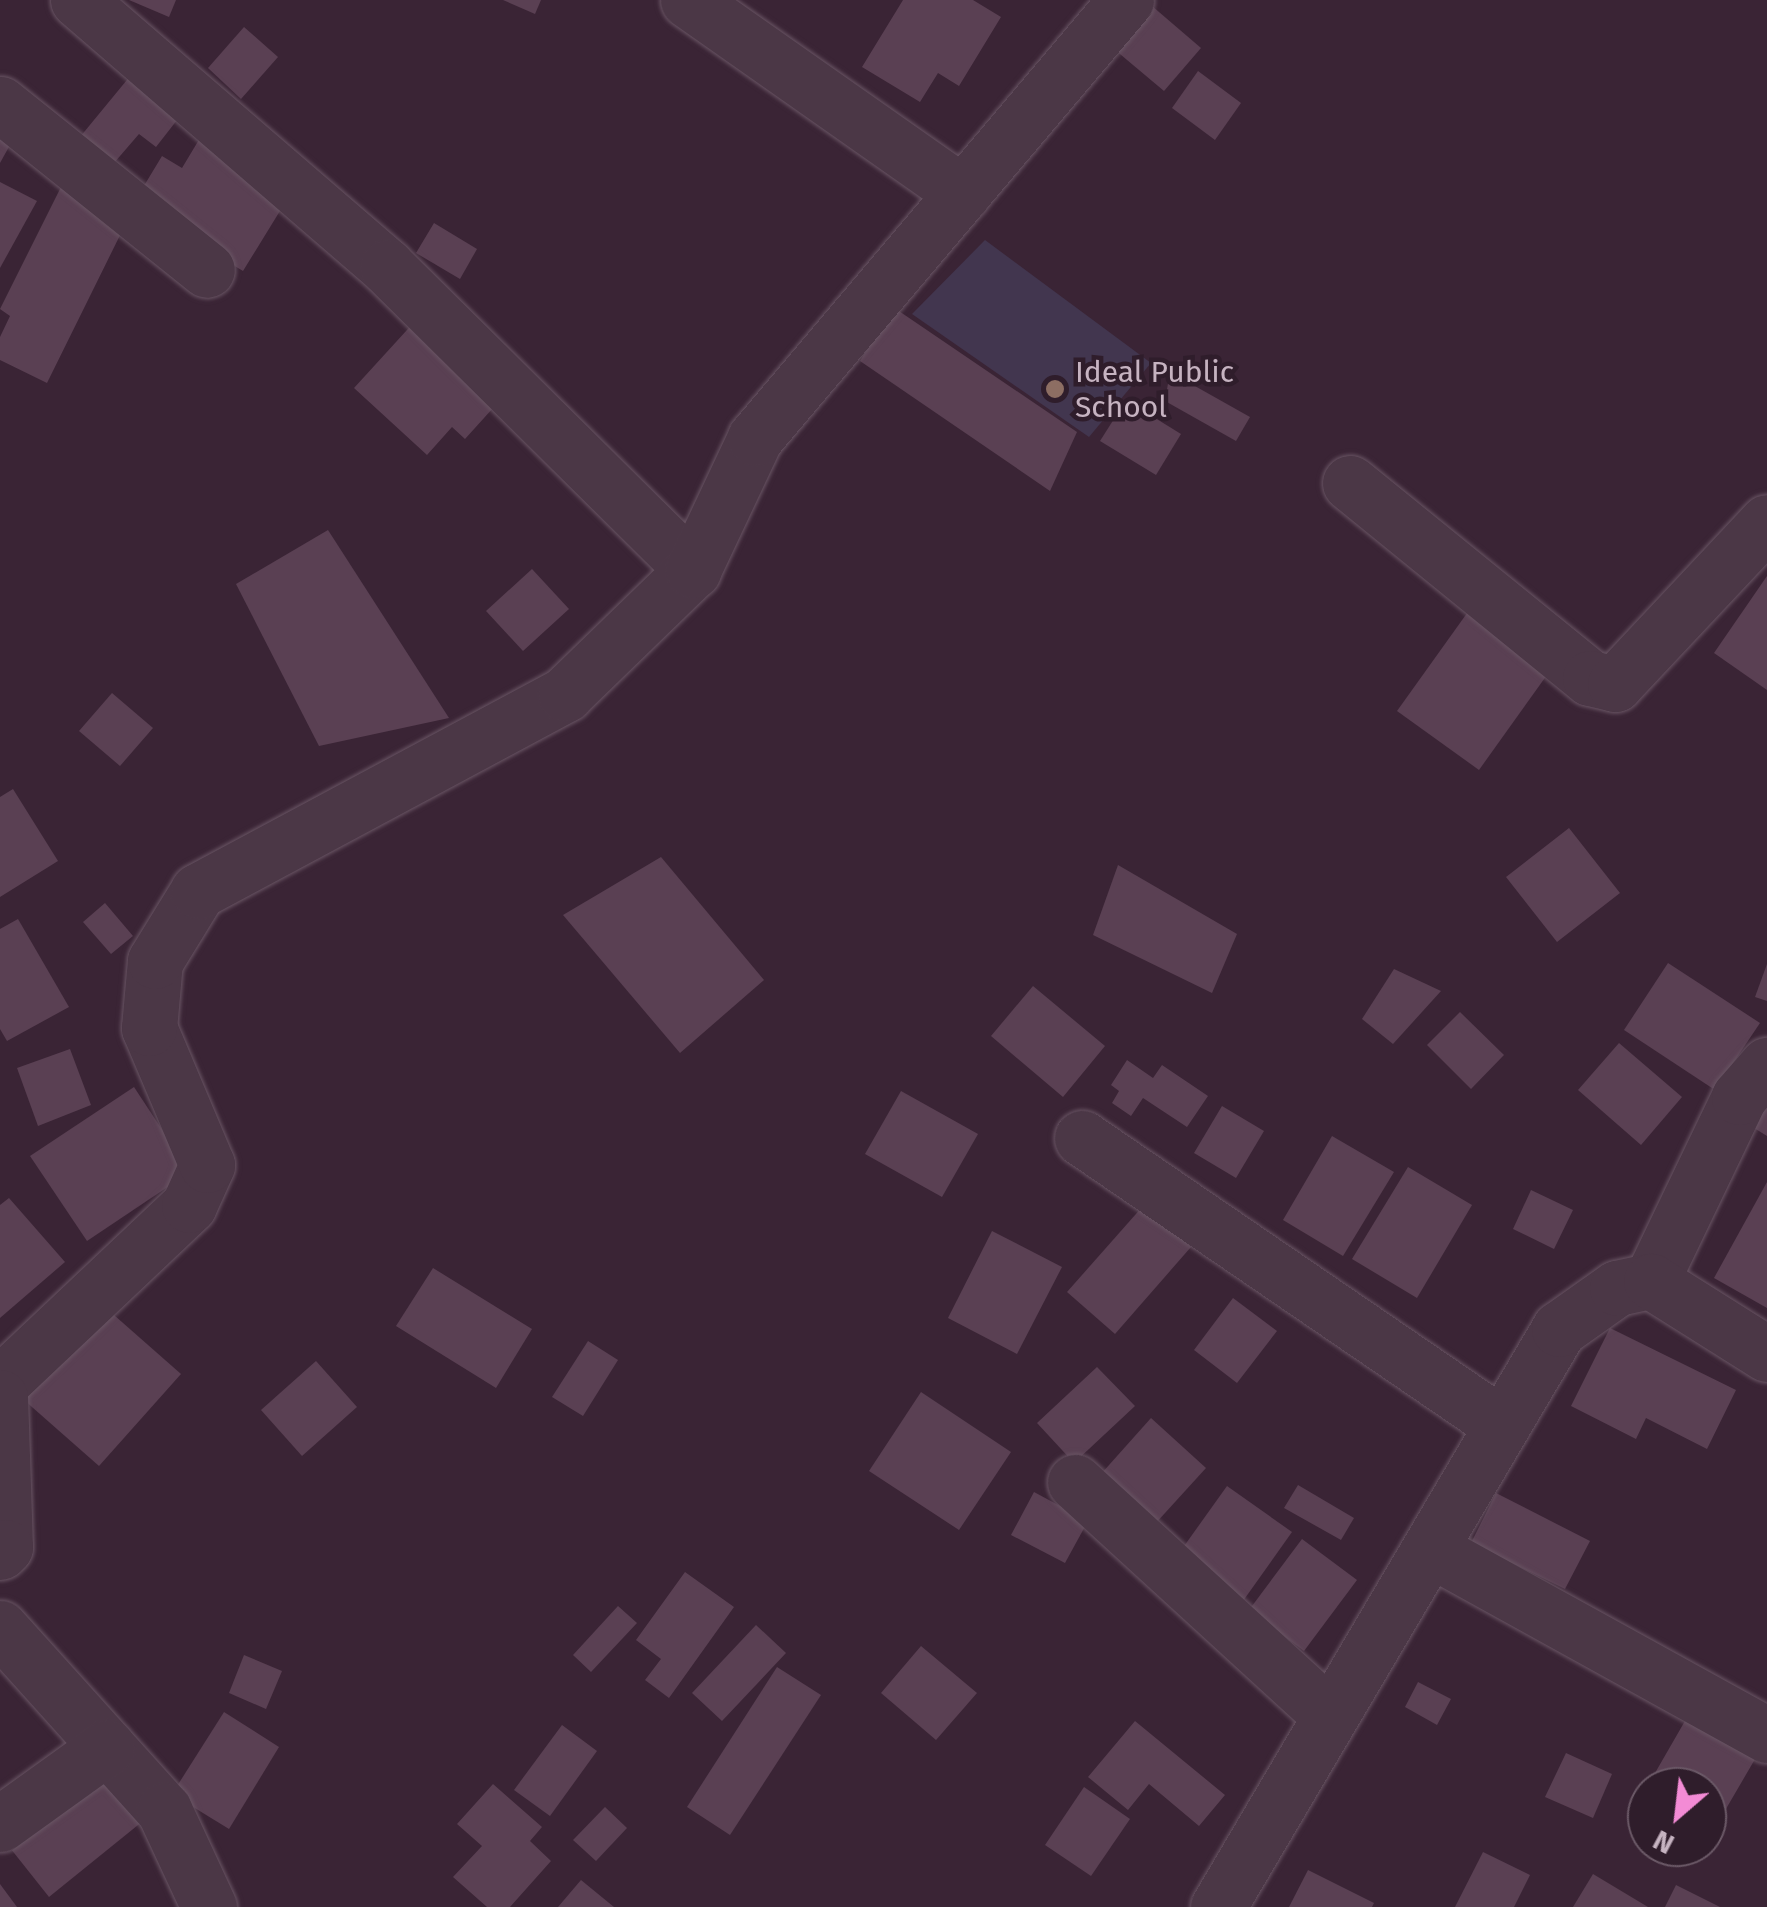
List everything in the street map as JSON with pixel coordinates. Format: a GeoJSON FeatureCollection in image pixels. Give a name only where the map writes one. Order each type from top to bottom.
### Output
{"type":"FeatureCollection","features":[{"type":"Feature","properties":{"kind":"street"},"geometry":{"type":"LineString","coordinates":[[78,0],[387,267],[693,570]]}},
{"type":"Feature","properties":{"kind":"street"},"geometry":{"type":"LineString","coordinates":[[689,0],[964,192]]}},
{"type":"Feature","properties":{"kind":"street"},"geometry":{"type":"LineString","coordinates":[[0,1384],[189,1205],[207,1165],[149,1028],[155,961],[198,891],[564,694],[693,570],[756,438],[1126,0]]}},
{"type":"Feature","properties":{"kind":"street"},"geometry":{"type":"LineString","coordinates":[[0,104],[208,270]]}},
{"type":"Feature","properties":{"kind":"street"},"geometry":{"type":"LineString","coordinates":[[1350,483],[1590,678],[1615,684],[1767,522]]}},
{"type":"Feature","properties":{"kind":"street"},"geometry":{"type":"LineString","coordinates":[[1651,1281],[1739,1097],[1767,1065]]}},
{"type":"Feature","properties":{"kind":"street"},"geometry":{"type":"LineString","coordinates":[[1082,1138],[1502,1425]]}},
{"type":"Feature","properties":{"kind":"street"},"geometry":{"type":"LineString","coordinates":[[1218,1907],[1559,1329],[1617,1288],[1651,1281],[1767,1354]]}},
{"type":"Feature","properties":{"kind":"street"},"geometry":{"type":"LineString","coordinates":[[0,1397],[0,1552]]}},
{"type":"Feature","properties":{"kind":"street"},"geometry":{"type":"LineString","coordinates":[[1075,1482],[1330,1716]]}},
{"type":"Feature","properties":{"kind":"street"},"geometry":{"type":"LineString","coordinates":[[1430,1549],[1767,1735]]}},
{"type":"Feature","properties":{"kind":"street"},"geometry":{"type":"LineString","coordinates":[[0,1628],[164,1810],[208,1907]]}},
{"type":"Feature","properties":{"kind":"street"},"geometry":{"type":"LineString","coordinates":[[0,1824],[107,1747]]}},
{"type":"Feature","properties":{"kind":"shaded area"},"geometry":{"type":"Polygon","coordinates":[[[985,240],[1151,363],[1089,437],[912,314],[985,240]]]}},
{"type":"Feature","properties":{"kind":"building"},"geometry":{"type":"Polygon","coordinates":[[[129,0],[176,0],[169,17],[129,0]]]}},
{"type":"Feature","properties":{"kind":"building"},"geometry":{"type":"Polygon","coordinates":[[[503,0],[541,0],[535,14],[503,0]]]}},
{"type":"Feature","properties":{"kind":"building"},"geometry":{"type":"Polygon","coordinates":[[[903,0],[973,0],[1001,17],[959,86],[938,73],[920,102],[862,67],[903,0]]]}},
{"type":"Feature","properties":{"kind":"building"},"geometry":{"type":"Polygon","coordinates":[[[1145,0],[1201,48],[1164,91],[1108,44],[1145,0]]]}},
{"type":"Feature","properties":{"kind":"building"},"geometry":{"type":"Polygon","coordinates":[[[244,27],[278,57],[241,99],[208,68],[244,27]]]}},
{"type":"Feature","properties":{"kind":"building"},"geometry":{"type":"Polygon","coordinates":[[[1198,71],[1241,103],[1215,140],[1172,108],[1198,71]]]}},
{"type":"Feature","properties":{"kind":"building"},"geometry":{"type":"Polygon","coordinates":[[[131,75],[181,115],[156,147],[139,134],[114,163],[80,137],[131,75]]]}},
{"type":"Feature","properties":{"kind":"building"},"geometry":{"type":"Polygon","coordinates":[[[0,127],[15,136],[0,163],[0,127]]]}},
{"type":"Feature","properties":{"kind":"building"},"geometry":{"type":"Polygon","coordinates":[[[200,138],[291,193],[243,271],[133,204],[162,156],[182,168],[200,138]]]}},
{"type":"Feature","properties":{"kind":"building"},"geometry":{"type":"Polygon","coordinates":[[[65,179],[132,211],[47,383],[0,360],[0,337],[10,316],[0,309],[65,179]]]}},
{"type":"Feature","properties":{"kind":"building"},"geometry":{"type":"Polygon","coordinates":[[[0,182],[37,201],[0,268],[0,182]]]}},
{"type":"Feature","properties":{"kind":"building"},"geometry":{"type":"Polygon","coordinates":[[[434,223],[477,249],[460,279],[416,253],[434,223]]]}},
{"type":"Feature","properties":{"kind":"building"},"geometry":{"type":"Polygon","coordinates":[[[893,307],[1077,432],[1050,491],[860,361],[893,307]]]}},
{"type":"Feature","properties":{"kind":"building"},"geometry":{"type":"Polygon","coordinates":[[[417,319],[503,397],[465,439],[452,427],[427,455],[354,388],[417,319]]]}},
{"type":"Feature","properties":{"kind":"building"},"geometry":{"type":"Polygon","coordinates":[[[1170,372],[1250,417],[1236,441],[1165,401],[1170,372]]]}},
{"type":"Feature","properties":{"kind":"building"},"geometry":{"type":"Polygon","coordinates":[[[1126,400],[1181,434],[1156,475],[1100,441],[1126,400]]]}},
{"type":"Feature","properties":{"kind":"building"},"geometry":{"type":"Polygon","coordinates":[[[328,530],[449,718],[319,746],[236,584],[328,530]]]}},
{"type":"Feature","properties":{"kind":"building"},"geometry":{"type":"Polygon","coordinates":[[[532,569],[569,609],[523,651],[486,611],[532,569]]]}},
{"type":"Feature","properties":{"kind":"building"},"geometry":{"type":"Polygon","coordinates":[[[1767,576],[1767,690],[1714,653],[1767,576]]]}},
{"type":"Feature","properties":{"kind":"building"},"geometry":{"type":"Polygon","coordinates":[[[1475,602],[1557,661],[1479,770],[1397,711],[1475,602]]]}},
{"type":"Feature","properties":{"kind":"building"},"geometry":{"type":"Polygon","coordinates":[[[112,693],[153,728],[120,766],[79,731],[112,693]]]}},
{"type":"Feature","properties":{"kind":"building"},"geometry":{"type":"Polygon","coordinates":[[[13,789],[58,861],[0,897],[0,797],[13,789]]]}},
{"type":"Feature","properties":{"kind":"building"},"geometry":{"type":"Polygon","coordinates":[[[1569,828],[1620,893],[1557,942],[1506,877],[1569,828]]]}},
{"type":"Feature","properties":{"kind":"building"},"geometry":{"type":"Polygon","coordinates":[[[661,857],[764,980],[680,1053],[563,915],[661,857]]]}},
{"type":"Feature","properties":{"kind":"building"},"geometry":{"type":"Polygon","coordinates":[[[1118,865],[1237,934],[1212,993],[1093,935],[1118,865]]]}},
{"type":"Feature","properties":{"kind":"building"},"geometry":{"type":"Polygon","coordinates":[[[105,903],[133,936],[111,954],[83,922],[105,903]]]}},
{"type":"Feature","properties":{"kind":"building"},"geometry":{"type":"Polygon","coordinates":[[[18,919],[69,1007],[7,1041],[0,1029],[0,929],[18,919]]]}},
{"type":"Feature","properties":{"kind":"building"},"geometry":{"type":"Polygon","coordinates":[[[1668,963],[1760,1023],[1715,1090],[1624,1030],[1668,963]]]}},
{"type":"Feature","properties":{"kind":"building"},"geometry":{"type":"Polygon","coordinates":[[[1767,964],[1767,1001],[1755,997],[1767,964]]]}},
{"type":"Feature","properties":{"kind":"building"},"geometry":{"type":"Polygon","coordinates":[[[1394,969],[1441,991],[1393,1044],[1362,1019],[1394,969]]]}},
{"type":"Feature","properties":{"kind":"building"},"geometry":{"type":"Polygon","coordinates":[[[1033,986],[1105,1046],[1063,1097],[991,1036],[1033,986]]]}},
{"type":"Feature","properties":{"kind":"building"},"geometry":{"type":"Polygon","coordinates":[[[1460,1012],[1504,1055],[1471,1089],[1427,1045],[1460,1012]]]}},
{"type":"Feature","properties":{"kind":"building"},"geometry":{"type":"Polygon","coordinates":[[[1619,1043],[1682,1097],[1641,1145],[1578,1090],[1619,1043]]]}},
{"type":"Feature","properties":{"kind":"building"},"geometry":{"type":"Polygon","coordinates":[[[70,1049],[91,1105],[38,1126],[17,1068],[70,1049]]]}},
{"type":"Feature","properties":{"kind":"building"},"geometry":{"type":"Polygon","coordinates":[[[1127,1060],[1153,1078],[1162,1065],[1208,1096],[1187,1127],[1143,1098],[1131,1116],[1112,1103],[1119,1091],[1111,1085],[1127,1060]]]}},
{"type":"Feature","properties":{"kind":"building"},"geometry":{"type":"Polygon","coordinates":[[[134,1087],[190,1172],[87,1241],[30,1156],[134,1087]]]}},
{"type":"Feature","properties":{"kind":"building"},"geometry":{"type":"Polygon","coordinates":[[[1767,1089],[1767,1136],[1746,1123],[1767,1089]]]}},
{"type":"Feature","properties":{"kind":"building"},"geometry":{"type":"Polygon","coordinates":[[[901,1091],[978,1134],[942,1197],[865,1154],[901,1091]]]}},
{"type":"Feature","properties":{"kind":"building"},"geometry":{"type":"Polygon","coordinates":[[[1222,1106],[1264,1131],[1236,1178],[1194,1153],[1222,1106]]]}},
{"type":"Feature","properties":{"kind":"building"},"geometry":{"type":"Polygon","coordinates":[[[1332,1136],[1394,1172],[1343,1256],[1283,1220],[1332,1136]]]}},
{"type":"Feature","properties":{"kind":"building"},"geometry":{"type":"Polygon","coordinates":[[[1408,1167],[1472,1205],[1417,1298],[1352,1259],[1408,1167]]]}},
{"type":"Feature","properties":{"kind":"building"},"geometry":{"type":"Polygon","coordinates":[[[1767,1182],[1767,1308],[1714,1278],[1767,1182]]]}},
{"type":"Feature","properties":{"kind":"building"},"geometry":{"type":"Polygon","coordinates":[[[1531,1190],[1573,1210],[1554,1249],[1513,1229],[1531,1190]]]}},
{"type":"Feature","properties":{"kind":"building"},"geometry":{"type":"Polygon","coordinates":[[[9,1198],[65,1262],[0,1318],[0,1205],[9,1198]]]}},
{"type":"Feature","properties":{"kind":"building"},"geometry":{"type":"Polygon","coordinates":[[[1143,1206],[1191,1247],[1115,1334],[1067,1292],[1143,1206]]]}},
{"type":"Feature","properties":{"kind":"building"},"geometry":{"type":"Polygon","coordinates":[[[992,1231],[1062,1267],[1017,1354],[948,1318],[992,1231]]]}},
{"type":"Feature","properties":{"kind":"building"},"geometry":{"type":"Polygon","coordinates":[[[433,1268],[532,1329],[496,1388],[396,1326],[433,1268]]]}},
{"type":"Feature","properties":{"kind":"building"},"geometry":{"type":"Polygon","coordinates":[[[1233,1298],[1277,1331],[1237,1383],[1194,1350],[1233,1298]]]}},
{"type":"Feature","properties":{"kind":"building"},"geometry":{"type":"Polygon","coordinates":[[[106,1308],[181,1374],[99,1466],[24,1400],[106,1308]]]}},
{"type":"Feature","properties":{"kind":"building"},"geometry":{"type":"Polygon","coordinates":[[[1610,1328],[1736,1390],[1707,1449],[1646,1418],[1636,1439],[1571,1406],[1610,1328]]]}},
{"type":"Feature","properties":{"kind":"building"},"geometry":{"type":"Polygon","coordinates":[[[588,1341],[618,1360],[583,1416],[552,1397],[588,1341]]]}},
{"type":"Feature","properties":{"kind":"building"},"geometry":{"type":"Polygon","coordinates":[[[316,1361],[357,1407],[302,1456],[261,1410],[316,1361]]]}},
{"type":"Feature","properties":{"kind":"building"},"geometry":{"type":"Polygon","coordinates":[[[1097,1367],[1135,1406],[1074,1463],[1037,1423],[1097,1367]]]}},
{"type":"Feature","properties":{"kind":"building"},"geometry":{"type":"Polygon","coordinates":[[[921,1392],[1011,1452],[959,1530],[869,1471],[921,1392]]]}},
{"type":"Feature","properties":{"kind":"building"},"geometry":{"type":"Polygon","coordinates":[[[1151,1418],[1206,1468],[1155,1524],[1101,1474],[1151,1418]]]}},
{"type":"Feature","properties":{"kind":"building"},"geometry":{"type":"Polygon","coordinates":[[[1298,1485],[1354,1518],[1341,1540],[1284,1508],[1298,1485]]]}},
{"type":"Feature","properties":{"kind":"building"},"geometry":{"type":"Polygon","coordinates":[[[1227,1486],[1292,1532],[1243,1601],[1177,1556],[1227,1486]]]}},
{"type":"Feature","properties":{"kind":"building"},"geometry":{"type":"Polygon","coordinates":[[[1034,1492],[1088,1521],[1065,1563],[1011,1535],[1034,1492]]]}},
{"type":"Feature","properties":{"kind":"building"},"geometry":{"type":"Polygon","coordinates":[[[1496,1493],[1590,1541],[1565,1589],[1471,1543],[1496,1493]]]}},
{"type":"Feature","properties":{"kind":"building"},"geometry":{"type":"Polygon","coordinates":[[[1302,1539],[1357,1580],[1304,1651],[1249,1610],[1302,1539]]]}},
{"type":"Feature","properties":{"kind":"building"},"geometry":{"type":"Polygon","coordinates":[[[685,1572],[734,1607],[669,1698],[645,1680],[661,1659],[636,1640],[685,1572]]]}},
{"type":"Feature","properties":{"kind":"building"},"geometry":{"type":"Polygon","coordinates":[[[618,1606],[637,1623],[591,1672],[573,1655],[618,1606]]]}},
{"type":"Feature","properties":{"kind":"building"},"geometry":{"type":"Polygon","coordinates":[[[756,1625],[786,1653],[722,1721],[692,1693],[756,1625]]]}},
{"type":"Feature","properties":{"kind":"building"},"geometry":{"type":"Polygon","coordinates":[[[921,1646],[977,1693],[936,1740],[881,1693],[921,1646]]]}},
{"type":"Feature","properties":{"kind":"building"},"geometry":{"type":"Polygon","coordinates":[[[244,1655],[282,1671],[266,1709],[229,1693],[244,1655]]]}},
{"type":"Feature","properties":{"kind":"building"},"geometry":{"type":"Polygon","coordinates":[[[777,1667],[821,1695],[730,1835],[687,1807],[777,1667]]]}},
{"type":"Feature","properties":{"kind":"building"},"geometry":{"type":"Polygon","coordinates":[[[1418,1682],[1451,1699],[1437,1725],[1405,1707],[1418,1682]]]}},
{"type":"Feature","properties":{"kind":"building"},"geometry":{"type":"Polygon","coordinates":[[[224,1712],[279,1747],[229,1829],[172,1794],[224,1712]]]}},
{"type":"Feature","properties":{"kind":"building"},"geometry":{"type":"Polygon","coordinates":[[[1689,1714],[1758,1754],[1727,1807],[1727,1767],[1658,1767],[1689,1714]]]}},
{"type":"Feature","properties":{"kind":"building"},"geometry":{"type":"Polygon","coordinates":[[[1135,1721],[1225,1795],[1199,1826],[1149,1784],[1128,1810],[1088,1777],[1135,1721]]]}},
{"type":"Feature","properties":{"kind":"building"},"geometry":{"type":"Polygon","coordinates":[[[562,1725],[597,1751],[550,1816],[514,1790],[562,1725]]]}},
{"type":"Feature","properties":{"kind":"building"},"geometry":{"type":"Polygon","coordinates":[[[1566,1753],[1612,1774],[1593,1818],[1545,1797],[1566,1753]]]}},
{"type":"Feature","properties":{"kind":"building"},"geometry":{"type":"Polygon","coordinates":[[[97,1764],[143,1821],[49,1897],[3,1839],[97,1764]]]}},
{"type":"Feature","properties":{"kind":"building"},"geometry":{"type":"Polygon","coordinates":[[[493,1784],[542,1827],[530,1841],[551,1861],[510,1907],[487,1907],[453,1877],[482,1846],[457,1824],[493,1784]]]}},
{"type":"Feature","properties":{"kind":"building"},"geometry":{"type":"Polygon","coordinates":[[[1084,1787],[1130,1819],[1091,1876],[1045,1845],[1084,1787]]]}},
{"type":"Feature","properties":{"kind":"building"},"geometry":{"type":"Polygon","coordinates":[[[605,1807],[627,1828],[596,1861],[573,1840],[605,1807]]]}},
{"type":"Feature","properties":{"kind":"building"},"geometry":{"type":"Polygon","coordinates":[[[1483,1852],[1530,1875],[1514,1907],[1455,1907],[1483,1852]]]}},
{"type":"Feature","properties":{"kind":"building"},"geometry":{"type":"Polygon","coordinates":[[[1308,1870],[1374,1903],[1372,1907],[1289,1907],[1308,1870]]]}},
{"type":"Feature","properties":{"kind":"building"},"geometry":{"type":"Polygon","coordinates":[[[1593,1874],[1648,1907],[1573,1907],[1593,1874]]]}},
{"type":"Feature","properties":{"kind":"building"},"geometry":{"type":"Polygon","coordinates":[[[581,1880],[614,1907],[558,1907],[581,1880]]]}},
{"type":"Feature","properties":{"kind":"building"},"geometry":{"type":"Polygon","coordinates":[[[0,1884],[17,1907],[0,1907],[0,1884]]]}},
{"type":"Feature","properties":{"kind":"building"},"geometry":{"type":"Polygon","coordinates":[[[1676,1885],[1720,1907],[1665,1907],[1676,1885]]]}},
{"type":"Feature","properties":{"kind":"place","name":"Ideal Public School"},"geometry":{"type":"Point","coordinates":[1055,389]}}]}
